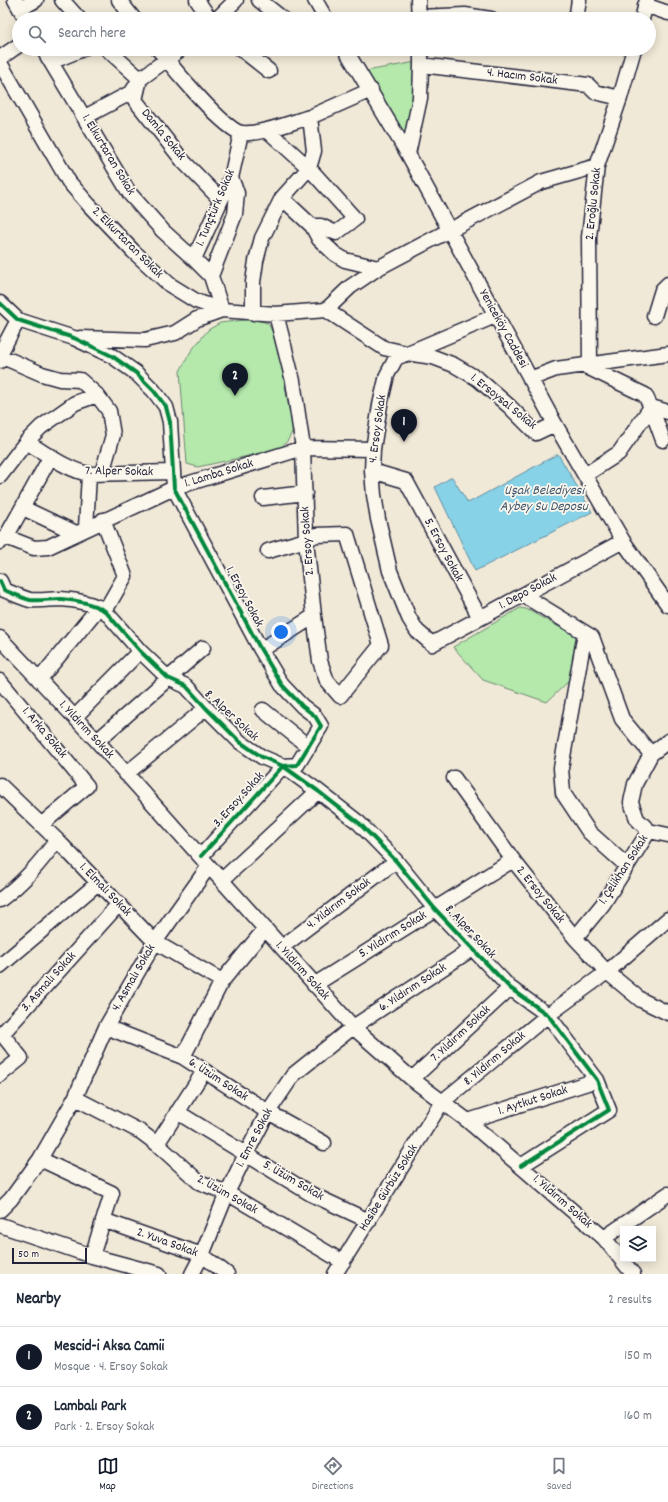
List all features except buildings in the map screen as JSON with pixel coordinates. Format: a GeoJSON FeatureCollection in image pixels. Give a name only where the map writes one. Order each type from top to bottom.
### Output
{"type":"FeatureCollection","features":[{"type":"Feature","properties":{"kind":"street"},"geometry":{"type":"LineString","coordinates":[[20,9],[36,0]]}},
{"type":"Feature","properties":{"kind":"street"},"geometry":{"type":"LineString","coordinates":[[62,0],[73,12]]}},
{"type":"Feature","properties":{"kind":"street"},"geometry":{"type":"LineString","coordinates":[[197,0],[205,12]]}},
{"type":"Feature","properties":{"kind":"street"},"geometry":{"type":"LineString","coordinates":[[224,12],[236,0]]}},
{"type":"Feature","properties":{"kind":"street"},"geometry":{"type":"LineString","coordinates":[[259,0],[274,12]]}},
{"type":"Feature","properties":{"kind":"street"},"geometry":{"type":"LineString","coordinates":[[315,0],[320,12]]}},
{"type":"Feature","properties":{"kind":"street"},"geometry":{"type":"LineString","coordinates":[[418,0],[419,12]]}},
{"type":"Feature","properties":{"kind":"street"},"geometry":{"type":"LineString","coordinates":[[577,12],[579,0]]}},
{"type":"Feature","properties":{"kind":"street"},"geometry":{"type":"LineString","coordinates":[[644,12],[646,2],[668,13]]}},
{"type":"Feature","properties":{"kind":"street"},"geometry":{"type":"LineString","coordinates":[[0,58],[12,50]]}},
{"type":"Feature","properties":{"kind":"street","name":"1. Elkurtaran Sokak"},"geometry":{"type":"LineString","coordinates":[[48,56],[130,194],[163,231],[194,259],[210,276],[222,310]]}},
{"type":"Feature","properties":{"kind":"street"},"geometry":{"type":"LineString","coordinates":[[51,62],[66,56]]}},
{"type":"Feature","properties":{"kind":"street"},"geometry":{"type":"LineString","coordinates":[[115,56],[140,79]]}},
{"type":"Feature","properties":{"kind":"street"},"geometry":{"type":"LineString","coordinates":[[163,56],[194,92],[229,126],[241,133],[267,130],[310,117],[370,90]]}},
{"type":"Feature","properties":{"kind":"street"},"geometry":{"type":"LineString","coordinates":[[85,117],[132,92],[140,79],[173,56]]}},
{"type":"Feature","properties":{"kind":"street"},"geometry":{"type":"LineString","coordinates":[[250,56],[269,71]]}},
{"type":"Feature","properties":{"kind":"street","name":"Yeniceköy Caddesi"},"geometry":{"type":"LineString","coordinates":[[349,56],[408,154],[555,424],[623,541],[668,605]]}},
{"type":"Feature","properties":{"kind":"street"},"geometry":{"type":"LineString","coordinates":[[408,154],[420,98],[421,56]]}},
{"type":"Feature","properties":{"kind":"street","name":"2. Eroğlu Sokak"},"geometry":{"type":"LineString","coordinates":[[587,365],[589,237],[597,166],[620,98],[632,56]]}},
{"type":"Feature","properties":{"kind":"street","name":"2. Elkurtaran Sokak"},"geometry":{"type":"LineString","coordinates":[[0,63],[69,182],[134,252],[170,285],[196,302],[222,310],[276,314],[326,310]]}},
{"type":"Feature","properties":{"kind":"street","name":"4. Hacım Sokak"},"geometry":{"type":"LineString","coordinates":[[422,65],[588,85],[595,92],[620,98]]}},
{"type":"Feature","properties":{"kind":"street","name":"Damla Sokak"},"geometry":{"type":"LineString","coordinates":[[140,79],[135,100],[183,161],[221,200]]}},
{"type":"Feature","properties":{"kind":"street"},"geometry":{"type":"LineString","coordinates":[[253,313],[253,282],[262,238],[282,198],[309,168],[314,151],[310,117]]}},
{"type":"Feature","properties":{"kind":"street"},"geometry":{"type":"LineString","coordinates":[[267,130],[309,168],[356,219],[336,233],[321,226],[312,226]]}},
{"type":"Feature","properties":{"kind":"street","name":"1. Tunçtürk Sokak"},"geometry":{"type":"LineString","coordinates":[[194,259],[231,178],[241,133]]}},
{"type":"Feature","properties":{"kind":"street"},"geometry":{"type":"LineString","coordinates":[[406,353],[384,348],[326,310],[350,287],[378,268],[541,182],[597,166]]}},
{"type":"Feature","properties":{"kind":"street"},"geometry":{"type":"LineString","coordinates":[[210,276],[235,214],[237,193],[231,178]]}},
{"type":"Feature","properties":{"kind":"street"},"geometry":{"type":"LineString","coordinates":[[282,198],[312,226],[319,239],[335,254],[345,260],[378,268]]}},
{"type":"Feature","properties":{"kind":"street"},"geometry":{"type":"LineString","coordinates":[[654,316],[662,290],[668,284]]}},
{"type":"Feature","properties":{"kind":"street"},"geometry":{"type":"LineString","coordinates":[[0,303],[18,320],[74,338],[112,356],[136,373],[158,396],[166,407],[170,422],[174,488]]}},
{"type":"Feature","properties":{"kind":"street"},"geometry":{"type":"LineString","coordinates":[[74,338],[145,340],[176,334],[197,319],[222,310]]}},
{"type":"Feature","properties":{"kind":"street","name":"2. Ersoy Sokak"},"geometry":{"type":"LineString","coordinates":[[276,314],[293,381],[303,448],[306,540],[320,660],[327,681],[340,696],[381,645],[347,534],[316,535],[306,540]]}},
{"type":"Feature","properties":{"kind":"street","name":"4. Ersoy Sokak"},"geometry":{"type":"LineString","coordinates":[[432,644],[417,631],[409,618],[390,571],[375,501],[372,471],[373,449],[380,405],[387,375],[396,358],[495,316]]}},
{"type":"Feature","properties":{"kind":"street"},"geometry":{"type":"LineString","coordinates":[[0,354],[18,320]]}},
{"type":"Feature","properties":{"kind":"street","name":"1. Ersoysal Sokak"},"geometry":{"type":"LineString","coordinates":[[406,353],[433,357],[454,365],[478,379],[509,406],[536,433],[555,424]]}},
{"type":"Feature","properties":{"kind":"street"},"geometry":{"type":"LineString","coordinates":[[530,379],[556,368],[668,354]]}},
{"type":"Feature","properties":{"kind":"street"},"geometry":{"type":"LineString","coordinates":[[0,362],[5,358],[42,374],[60,379],[80,380],[97,395],[109,411],[113,435],[95,473],[81,530],[22,508]]}},
{"type":"Feature","properties":{"kind":"street"},"geometry":{"type":"LineString","coordinates":[[587,365],[645,395],[651,407],[662,440]]}},
{"type":"Feature","properties":{"kind":"street"},"geometry":{"type":"LineString","coordinates":[[0,476],[26,442],[41,427],[75,403],[97,395]]}},
{"type":"Feature","properties":{"kind":"street"},"geometry":{"type":"LineString","coordinates":[[651,407],[668,412]]}},
{"type":"Feature","properties":{"kind":"street"},"geometry":{"type":"LineString","coordinates":[[585,475],[619,453],[651,407]]}},
{"type":"Feature","properties":{"kind":"street","name":"7. Alper Sokak"},"geometry":{"type":"LineString","coordinates":[[26,442],[71,468],[95,473],[172,472]]}},
{"type":"Feature","properties":{"kind":"street","name":"1. Lamba Sokak"},"geometry":{"type":"LineString","coordinates":[[3,540],[34,548],[48,547],[102,520],[174,488],[303,448],[373,449]]}},
{"type":"Feature","properties":{"kind":"street"},"geometry":{"type":"LineString","coordinates":[[3,540],[51,456]]}},
{"type":"Feature","properties":{"kind":"street","name":"5. Ersoy Sokak"},"geometry":{"type":"LineString","coordinates":[[372,471],[406,481],[480,618]]}},
{"type":"Feature","properties":{"kind":"street","name":"1. Ersoy Sokak"},"geometry":{"type":"LineString","coordinates":[[174,488],[261,650],[282,685],[302,706],[315,716],[321,726],[308,747]]}},
{"type":"Feature","properties":{"kind":"street"},"geometry":{"type":"LineString","coordinates":[[263,498],[305,493]]}},
{"type":"Feature","properties":{"kind":"street"},"geometry":{"type":"LineString","coordinates":[[39,680],[102,609],[125,576],[102,520]]}},
{"type":"Feature","properties":{"kind":"street"},"geometry":{"type":"LineString","coordinates":[[268,551],[306,540]]}},
{"type":"Feature","properties":{"kind":"street","name":"1. Depo Sokak"},"geometry":{"type":"LineString","coordinates":[[432,644],[623,541]]}},
{"type":"Feature","properties":{"kind":"street"},"geometry":{"type":"LineString","coordinates":[[0,581],[4,590],[28,600],[44,601],[60,599],[77,601],[102,609]]}},
{"type":"Feature","properties":{"kind":"street"},"geometry":{"type":"LineString","coordinates":[[523,595],[592,637],[622,719],[651,754]]}},
{"type":"Feature","properties":{"kind":"street","name":"8. Alper Sokak"},"geometry":{"type":"LineString","coordinates":[[102,609],[140,651],[168,678],[186,686],[240,742],[262,757],[283,766],[318,790],[359,824],[396,861],[435,909],[510,988],[548,1015],[597,1080],[609,1110],[521,1166]]}},
{"type":"Feature","properties":{"kind":"street"},"geometry":{"type":"LineString","coordinates":[[261,650],[314,616]]}},
{"type":"Feature","properties":{"kind":"street"},"geometry":{"type":"LineString","coordinates":[[585,633],[561,768],[563,793],[589,832],[627,866]]}},
{"type":"Feature","properties":{"kind":"street","name":"1. Yıldırım Sokak"},"geometry":{"type":"LineString","coordinates":[[2,645],[75,717],[353,1027],[412,1079],[468,1121],[604,1238],[633,1274]]}},
{"type":"Feature","properties":{"kind":"street"},"geometry":{"type":"LineString","coordinates":[[97,741],[203,648]]}},
{"type":"Feature","properties":{"kind":"street"},"geometry":{"type":"LineString","coordinates":[[75,717],[140,651]]}},
{"type":"Feature","properties":{"kind":"street","name":"1. Arka Sokak"},"geometry":{"type":"LineString","coordinates":[[0,681],[87,786],[41,825]]}},
{"type":"Feature","properties":{"kind":"street"},"geometry":{"type":"LineString","coordinates":[[126,774],[206,708]]}},
{"type":"Feature","properties":{"kind":"street"},"geometry":{"type":"LineString","coordinates":[[263,710],[308,747],[298,765],[283,766]]}},
{"type":"Feature","properties":{"kind":"street","name":"1. Çelikhan Sokak"},"geometry":{"type":"LineString","coordinates":[[575,938],[603,904],[649,831],[637,819],[631,802],[635,784],[651,754],[668,741]]}},
{"type":"Feature","properties":{"kind":"street","name":"3. Ersoy Sokak"},"geometry":{"type":"LineString","coordinates":[[205,861],[283,766]]}},
{"type":"Feature","properties":{"kind":"street","name":"2. Ersoy Sokak"},"geometry":{"type":"LineString","coordinates":[[454,778],[512,860],[575,938],[607,972],[641,1000],[668,1013]]}},
{"type":"Feature","properties":{"kind":"street","name":"1. Elmalı Sokak"},"geometry":{"type":"LineString","coordinates":[[0,785],[57,840],[155,942],[222,981]]}},
{"type":"Feature","properties":{"kind":"street"},"geometry":{"type":"LineString","coordinates":[[222,880],[318,790]]}},
{"type":"Feature","properties":{"kind":"street"},"geometry":{"type":"LineString","coordinates":[[649,831],[668,835]]}},
{"type":"Feature","properties":{"kind":"street"},"geometry":{"type":"LineString","coordinates":[[0,900],[34,870],[57,840]]}},
{"type":"Feature","properties":{"kind":"street","name":"5. Yıldırım Sokak"},"geometry":{"type":"LineString","coordinates":[[314,985],[512,860]]}},
{"type":"Feature","properties":{"kind":"street","name":"4. Asmalı Sokak"},"geometry":{"type":"LineString","coordinates":[[0,1210],[11,1200],[40,1159],[75,1098],[106,1027],[155,942],[205,861]]}},
{"type":"Feature","properties":{"kind":"street","name":"4. Yıldırım Sokak"},"geometry":{"type":"LineString","coordinates":[[282,947],[396,861]]}},
{"type":"Feature","properties":{"kind":"street"},"geometry":{"type":"LineString","coordinates":[[0,966],[98,883]]}},
{"type":"Feature","properties":{"kind":"street","name":"3. Asmalı Sokak"},"geometry":{"type":"LineString","coordinates":[[0,1075],[21,1058],[1,1034],[118,905]]}},
{"type":"Feature","properties":{"kind":"street","name":"8. Yıldırım Sokak"},"geometry":{"type":"LineString","coordinates":[[442,1102],[548,1015],[607,972],[668,919]]}},
{"type":"Feature","properties":{"kind":"street"},"geometry":{"type":"LineString","coordinates":[[183,1057],[222,981],[265,929]]}},
{"type":"Feature","properties":{"kind":"street","name":"6. Yıldırım Sokak"},"geometry":{"type":"LineString","coordinates":[[353,1027],[472,949]]}},
{"type":"Feature","properties":{"kind":"street","name":"7. Yıldırım Sokak"},"geometry":{"type":"LineString","coordinates":[[412,1079],[510,988]]}},
{"type":"Feature","properties":{"kind":"street","name":"6. Üzüm Sokak"},"geometry":{"type":"LineString","coordinates":[[106,1027],[183,1057],[268,1112],[324,1143]]}},
{"type":"Feature","properties":{"kind":"street","name":"1. Emre Sokak"},"geometry":{"type":"LineString","coordinates":[[192,1274],[202,1255],[227,1193],[268,1112],[293,1075],[353,1027]]}},
{"type":"Feature","properties":{"kind":"street"},"geometry":{"type":"LineString","coordinates":[[157,1144],[204,1070]]}},
{"type":"Feature","properties":{"kind":"street","name":"1. Aytkut Sokak"},"geometry":{"type":"LineString","coordinates":[[468,1121],[597,1080]]}},
{"type":"Feature","properties":{"kind":"street","name":"2. Üzüm Sokak"},"geometry":{"type":"LineString","coordinates":[[75,1098],[141,1132],[157,1144],[199,1182],[227,1193],[343,1262]]}},
{"type":"Feature","properties":{"kind":"street","name":"Hasibe Gürbüz Sokak"},"geometry":{"type":"LineString","coordinates":[[336,1274],[442,1102]]}},
{"type":"Feature","properties":{"kind":"street","name":"5. Üzüm Sokak"},"geometry":{"type":"LineString","coordinates":[[177,1112],[311,1194],[369,1221]]}},
{"type":"Feature","properties":{"kind":"street"},"geometry":{"type":"LineString","coordinates":[[40,1159],[112,1192],[92,1256]]}},
{"type":"Feature","properties":{"kind":"street"},"geometry":{"type":"LineString","coordinates":[[604,1238],[668,1194]]}},
{"type":"Feature","properties":{"kind":"street","name":"2. Yuva Sokak"},"geometry":{"type":"LineString","coordinates":[[103,1220],[202,1255],[220,1272]]}},
{"type":"Feature","properties":{"kind":"street"},"geometry":{"type":"LineString","coordinates":[[0,1225],[92,1256],[159,1274]]}},
{"type":"Feature","properties":{"kind":"green space"},"geometry":{"type":"Polygon","coordinates":[[[416,62],[417,93],[407,131],[401,134],[366,71],[416,62]]]}},
{"type":"Feature","properties":{"kind":"green space"},"geometry":{"type":"Polygon","coordinates":[[[252,319],[268,323],[277,341],[293,430],[288,440],[280,449],[198,467],[187,464],[180,371],[191,351],[208,330],[220,323],[252,319]]]}},
{"type":"Feature","properties":{"kind":"green space"},"geometry":{"type":"Polygon","coordinates":[[[520,608],[526,609],[583,640],[572,678],[547,702],[483,680],[453,647],[520,608]]]}},
{"type":"Feature","properties":{"kind":"water","name":"Uşak Belediyesi Aybey Su Deposu"},"geometry":{"type":"Polygon","coordinates":[[[558,454],[592,512],[475,571],[435,487],[452,477],[468,503],[558,454]]]}},
{"type":"Feature","properties":{"kind":"cycle path"},"geometry":{"type":"LineString","coordinates":[[0,303],[18,320],[74,338],[112,356],[136,373],[154,391],[166,407],[170,422],[174,488],[261,650],[282,685],[302,706],[315,716],[321,726],[297,765],[283,766],[201,856]]}},
{"type":"Feature","properties":{"kind":"cycle path"},"geometry":{"type":"LineString","coordinates":[[0,581],[4,590],[30,600],[72,600],[84,602],[105,611],[140,651],[168,678],[186,686],[240,742],[262,757],[283,766],[359,823],[396,861],[435,909],[510,988],[548,1015],[597,1080],[609,1110],[521,1166]]}},
{"type":"Feature","properties":{"kind":"place","name":"Lambalı Park"},"geometry":{"type":"Point","coordinates":[235,396]}},
{"type":"Feature","properties":{"kind":"place","name":"Mescid-i Aksa Camii"},"geometry":{"type":"Point","coordinates":[404,442]}}]}
